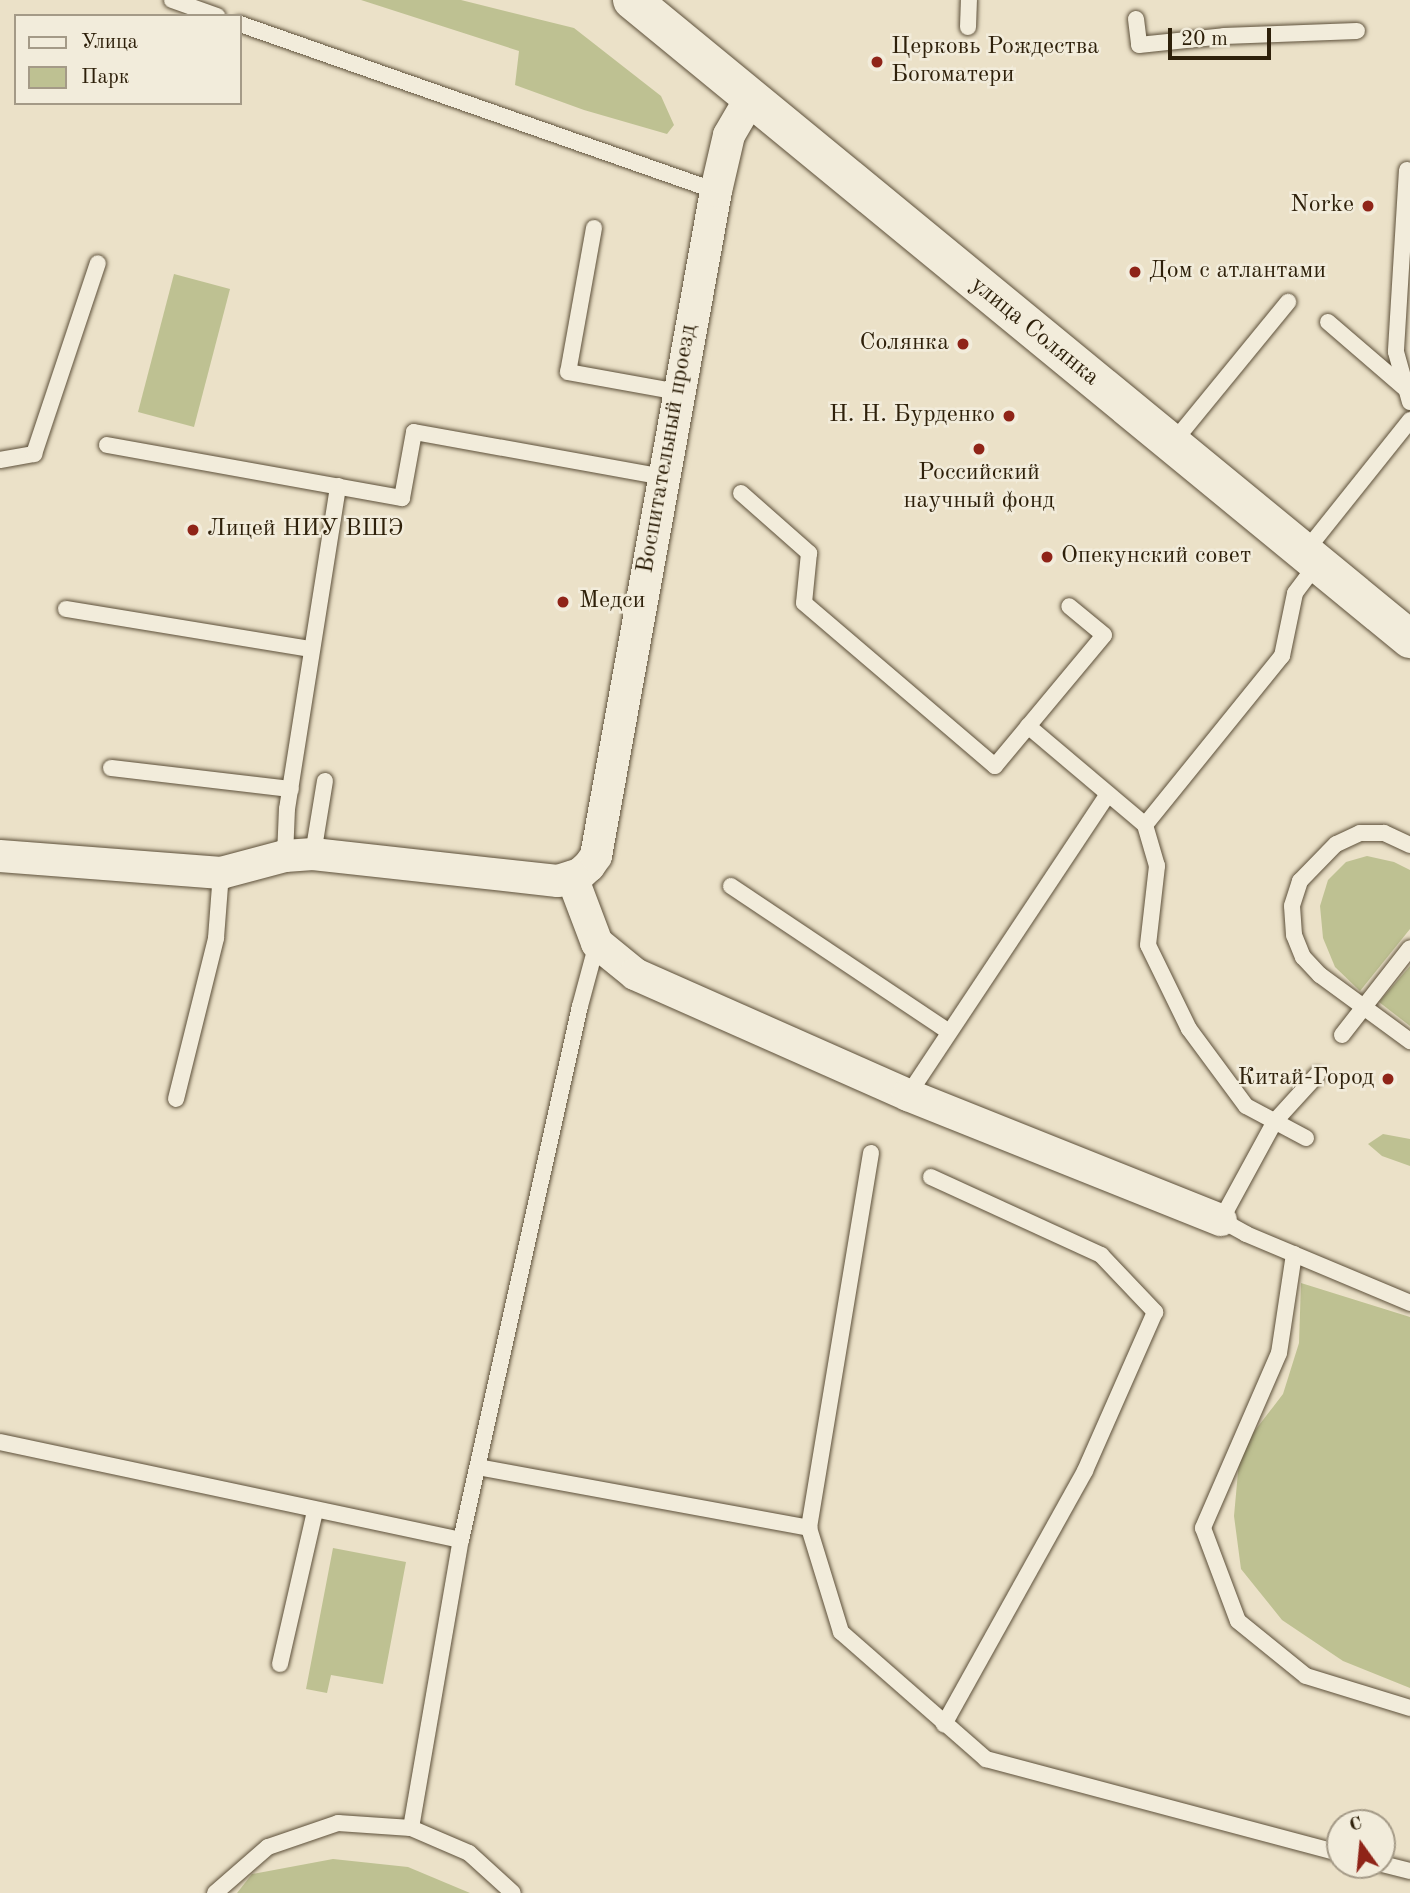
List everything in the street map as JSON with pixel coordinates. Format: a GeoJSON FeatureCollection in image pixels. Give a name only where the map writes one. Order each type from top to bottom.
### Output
{"type":"FeatureCollection","features":[{"type":"Feature","properties":{"kind":"main road","name":"улица Солянка"},"geometry":{"type":"LineString","coordinates":[[637,10],[750,99],[1410,639]]}},
{"type":"Feature","properties":{"kind":"street","name":"Воспитательный проезд"},"geometry":{"type":"LineString","coordinates":[[572,877],[589,866],[596,856],[716,191],[729,135],[750,99]]}},
{"type":"Feature","properties":{"kind":"street"},"geometry":{"type":"LineString","coordinates":[[0,856],[221,873],[299,855],[541,881],[572,877],[597,943],[635,974],[908,1095],[1221,1220]]}},
{"type":"Feature","properties":{"kind":"lane"},"geometry":{"type":"LineString","coordinates":[[172,0],[211,14]]}},
{"type":"Feature","properties":{"kind":"lane"},"geometry":{"type":"LineString","coordinates":[[968,27],[969,0]]}},
{"type":"Feature","properties":{"kind":"lane"},"geometry":{"type":"LineString","coordinates":[[1136,19],[1139,45],[1224,36],[1357,31]]}},
{"type":"Feature","properties":{"kind":"lane"},"geometry":{"type":"LineString","coordinates":[[242,25],[716,191]]}},
{"type":"Feature","properties":{"kind":"lane"},"geometry":{"type":"LineString","coordinates":[[1406,170],[1396,352],[1408,396]]}},
{"type":"Feature","properties":{"kind":"lane"},"geometry":{"type":"LineString","coordinates":[[594,228],[568,372],[678,392]]}},
{"type":"Feature","properties":{"kind":"lane"},"geometry":{"type":"LineString","coordinates":[[0,460],[34,454],[98,263]]}},
{"type":"Feature","properties":{"kind":"lane"},"geometry":{"type":"LineString","coordinates":[[1171,445],[1288,302]]}},
{"type":"Feature","properties":{"kind":"lane"},"geometry":{"type":"LineString","coordinates":[[1328,322],[1408,396]]}},
{"type":"Feature","properties":{"kind":"lane"},"geometry":{"type":"LineString","coordinates":[[1145,825],[1282,656],[1295,593],[1311,558],[1410,420]]}},
{"type":"Feature","properties":{"kind":"lane"},"geometry":{"type":"LineString","coordinates":[[107,445],[402,498],[414,432],[663,477]]}},
{"type":"Feature","properties":{"kind":"lane"},"geometry":{"type":"LineString","coordinates":[[299,855],[290,789],[338,486]]}},
{"type":"Feature","properties":{"kind":"lane"},"geometry":{"type":"LineString","coordinates":[[741,493],[809,553],[804,603],[995,766],[1104,635],[1069,606]]}},
{"type":"Feature","properties":{"kind":"lane"},"geometry":{"type":"LineString","coordinates":[[66,609],[311,649]]}},
{"type":"Feature","properties":{"kind":"lane"},"geometry":{"type":"LineString","coordinates":[[1028,726],[1145,825],[1157,866],[1148,945],[1189,1029],[1246,1106],[1306,1138]]}},
{"type":"Feature","properties":{"kind":"lane"},"geometry":{"type":"LineString","coordinates":[[111,768],[290,789]]}},
{"type":"Feature","properties":{"kind":"lane"},"geometry":{"type":"LineString","coordinates":[[299,855],[325,781]]}},
{"type":"Feature","properties":{"kind":"lane"},"geometry":{"type":"LineString","coordinates":[[908,1095],[1107,794]]}},
{"type":"Feature","properties":{"kind":"lane"},"geometry":{"type":"LineString","coordinates":[[1410,845],[1384,833],[1360,833],[1336,844],[1300,881],[1292,906],[1294,935],[1303,957],[1320,975],[1410,1041]]}},
{"type":"Feature","properties":{"kind":"lane"},"geometry":{"type":"LineString","coordinates":[[176,1099],[216,937],[221,873]]}},
{"type":"Feature","properties":{"kind":"lane"},"geometry":{"type":"LineString","coordinates":[[731,886],[949,1032]]}},
{"type":"Feature","properties":{"kind":"lane"},"geometry":{"type":"LineString","coordinates":[[411,1828],[461,1540],[580,1006],[597,943]]}},
{"type":"Feature","properties":{"kind":"lane"},"geometry":{"type":"LineString","coordinates":[[1342,1035],[1410,948]]}},
{"type":"Feature","properties":{"kind":"lane"},"geometry":{"type":"LineString","coordinates":[[1317,1075],[1275,1121],[1221,1220],[1410,1303]]}},
{"type":"Feature","properties":{"kind":"lane"},"geometry":{"type":"LineString","coordinates":[[871,1153],[809,1528],[841,1632],[986,1759],[1326,1849]]}},
{"type":"Feature","properties":{"kind":"lane"},"geometry":{"type":"LineString","coordinates":[[931,1177],[1101,1255],[1155,1312],[1085,1471],[944,1724]]}},
{"type":"Feature","properties":{"kind":"lane"},"geometry":{"type":"LineString","coordinates":[[1294,1254],[1279,1353],[1203,1528],[1238,1621],[1306,1676],[1410,1708]]}},
{"type":"Feature","properties":{"kind":"lane"},"geometry":{"type":"LineString","coordinates":[[0,1442],[461,1540]]}},
{"type":"Feature","properties":{"kind":"lane"},"geometry":{"type":"LineString","coordinates":[[478,1467],[809,1528]]}},
{"type":"Feature","properties":{"kind":"lane"},"geometry":{"type":"LineString","coordinates":[[280,1664],[315,1511]]}},
{"type":"Feature","properties":{"kind":"lane"},"geometry":{"type":"LineString","coordinates":[[215,1893],[268,1847],[338,1824],[411,1828],[469,1853],[513,1893]]}},
{"type":"Feature","properties":{"kind":"green space"},"geometry":{"type":"Polygon","coordinates":[[[361,0],[461,0],[574,28],[661,96],[674,125],[667,134],[584,110],[515,85],[519,51],[361,0]]]}},
{"type":"Feature","properties":{"kind":"green space"},"geometry":{"type":"Polygon","coordinates":[[[174,274],[230,289],[194,427],[138,412],[174,274]]]}},
{"type":"Feature","properties":{"kind":"green space"},"geometry":{"type":"Polygon","coordinates":[[[1367,856],[1394,862],[1410,870],[1410,929],[1360,991],[1335,967],[1323,938],[1320,906],[1328,880],[1346,862],[1367,856]]]}},
{"type":"Feature","properties":{"kind":"green space"},"geometry":{"type":"Polygon","coordinates":[[[1410,966],[1410,1026],[1379,1002],[1410,966]]]}},
{"type":"Feature","properties":{"kind":"green space"},"geometry":{"type":"Polygon","coordinates":[[[1383,1134],[1410,1139],[1410,1166],[1382,1156],[1368,1144],[1383,1134]]]}},
{"type":"Feature","properties":{"kind":"green space"},"geometry":{"type":"Polygon","coordinates":[[[1301,1283],[1410,1317],[1410,1688],[1343,1661],[1282,1620],[1241,1569],[1234,1516],[1240,1450],[1283,1394],[1299,1343],[1301,1283]]]}},
{"type":"Feature","properties":{"kind":"green space"},"geometry":{"type":"Polygon","coordinates":[[[333,1548],[406,1562],[383,1684],[331,1675],[327,1693],[306,1689],[333,1548]]]}},
{"type":"Feature","properties":{"kind":"green space"},"geometry":{"type":"Polygon","coordinates":[[[333,1859],[408,1867],[470,1893],[237,1893],[252,1874],[333,1859]]]}},
{"type":"Feature","properties":{"kind":"place","name":"Церковь Рождества Богоматери"},"geometry":{"type":"Point","coordinates":[877,62]}},
{"type":"Feature","properties":{"kind":"place","name":"Norke"},"geometry":{"type":"Point","coordinates":[1368,206]}},
{"type":"Feature","properties":{"kind":"place","name":"Дом с атлантами"},"geometry":{"type":"Point","coordinates":[1135,272]}},
{"type":"Feature","properties":{"kind":"place","name":"Солянка"},"geometry":{"type":"Point","coordinates":[963,344]}},
{"type":"Feature","properties":{"kind":"place","name":"Н. Н. Бурденко"},"geometry":{"type":"Point","coordinates":[1009,416]}},
{"type":"Feature","properties":{"kind":"place","name":"Российский научный фонд"},"geometry":{"type":"Point","coordinates":[979,449]}},
{"type":"Feature","properties":{"kind":"place","name":"Лицей НИУ ВШЭ"},"geometry":{"type":"Point","coordinates":[193,530]}},
{"type":"Feature","properties":{"kind":"place","name":"Опекунский совет"},"geometry":{"type":"Point","coordinates":[1047,557]}},
{"type":"Feature","properties":{"kind":"place","name":"Медси"},"geometry":{"type":"Point","coordinates":[563,602]}},
{"type":"Feature","properties":{"kind":"place","name":"Китай-Город"},"geometry":{"type":"Point","coordinates":[1388,1079]}}]}
